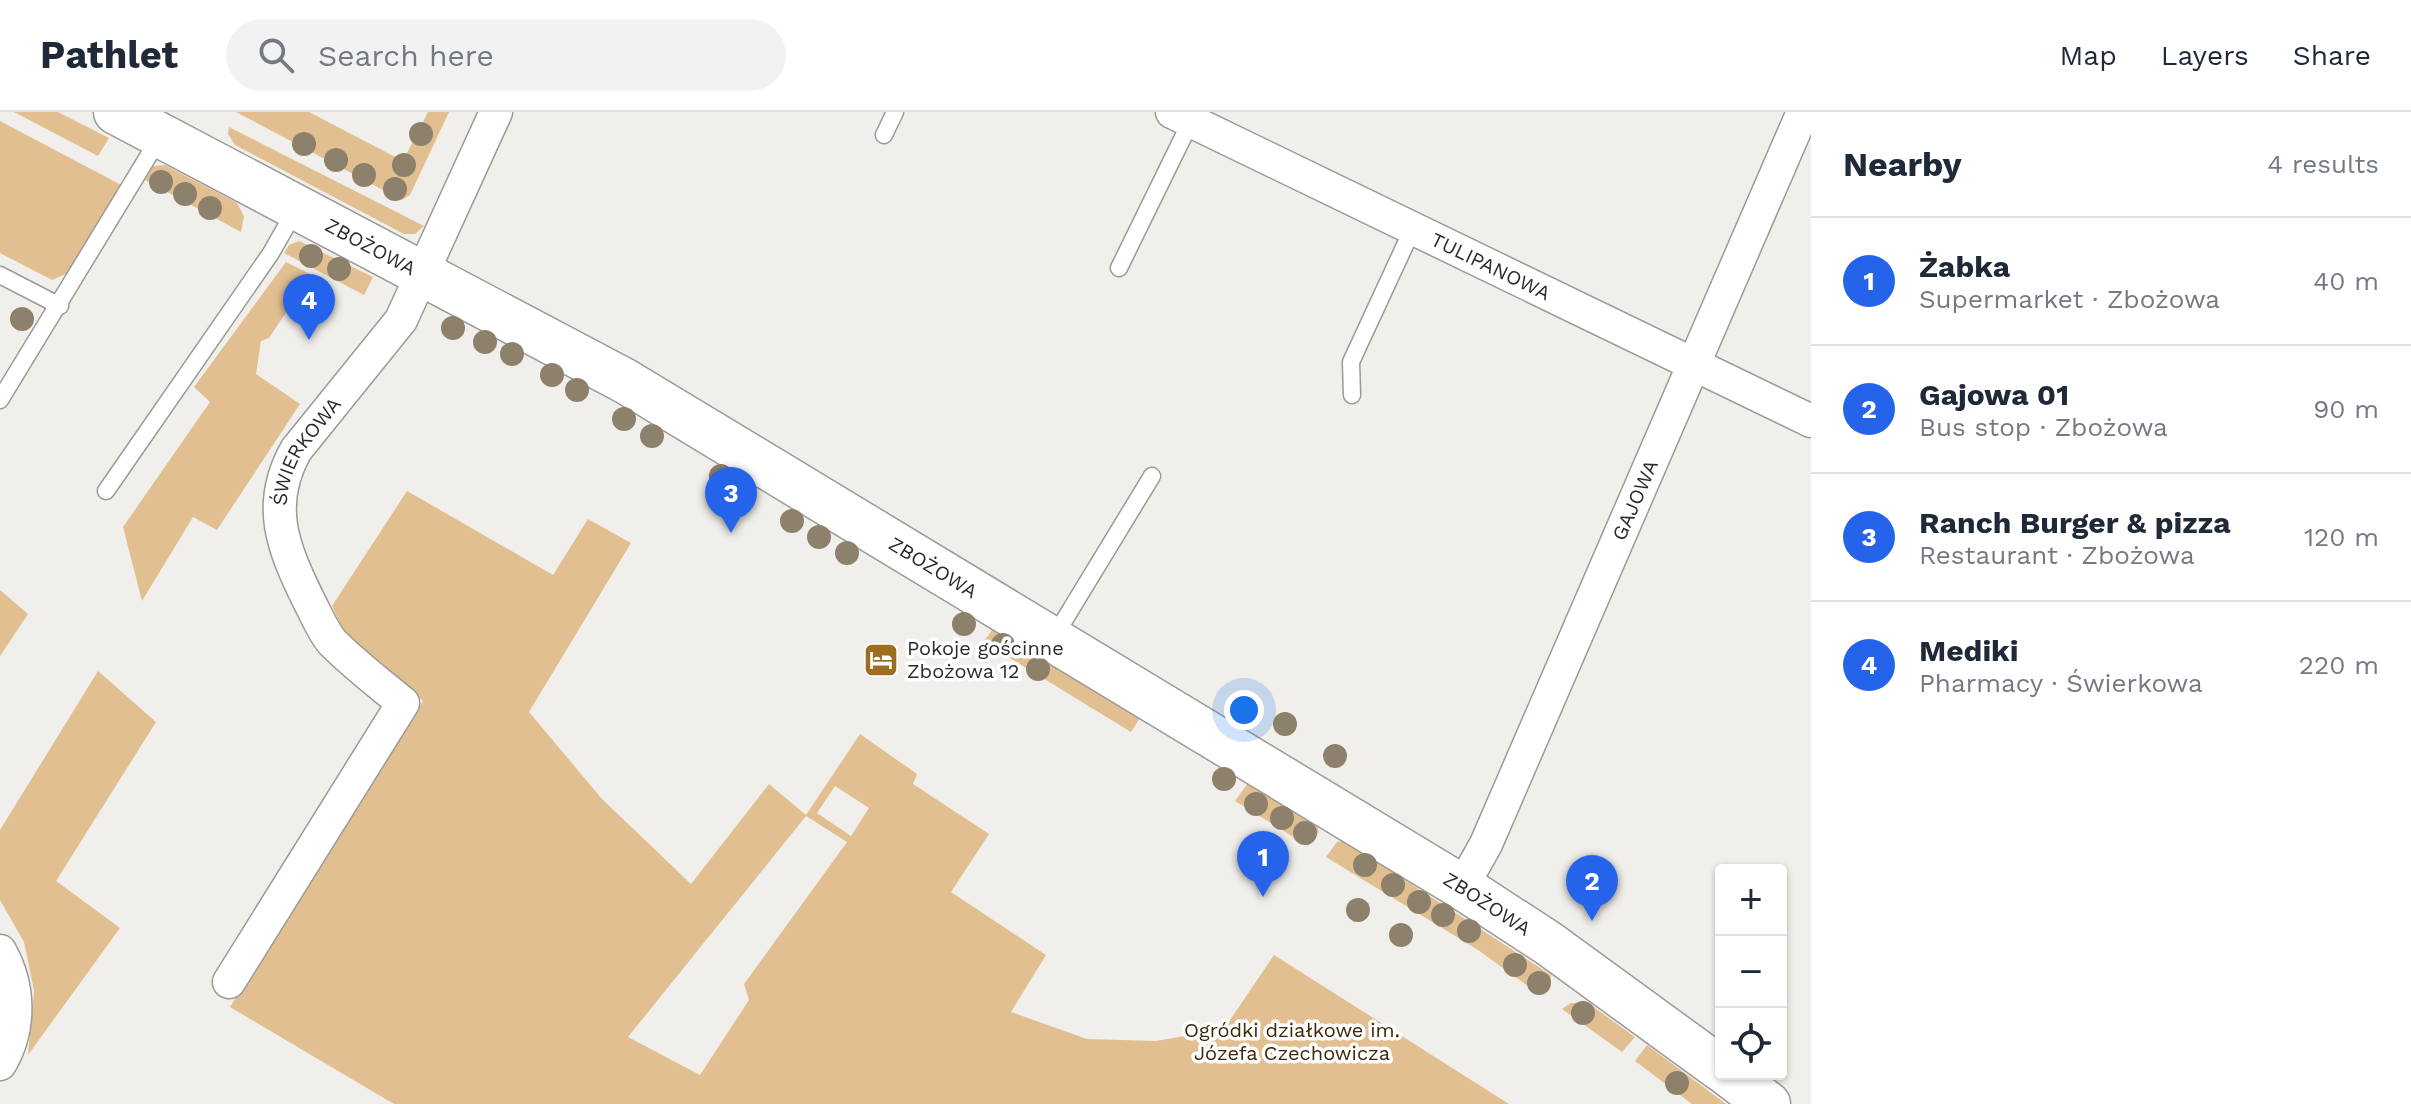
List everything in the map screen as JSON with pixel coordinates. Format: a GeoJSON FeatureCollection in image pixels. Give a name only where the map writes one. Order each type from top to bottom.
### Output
{"type":"FeatureCollection","features":[{"type":"Feature","properties":{"kind":"street","name":"ZBOŻOWA"},"geometry":{"type":"LineString","coordinates":[[116,112],[625,381],[1462,887],[1548,943],[1715,1065]]}},
{"type":"Feature","properties":{"kind":"street","name":"ŚWIERKOWA"},"geometry":{"type":"LineString","coordinates":[[229,982],[403,703],[331,641],[289,561],[279,517],[279,493],[284,472],[296,450],[401,320],[496,112]]}},
{"type":"Feature","properties":{"kind":"street","name":"GAJOWA"},"geometry":{"type":"LineString","coordinates":[[1462,887],[1486,844],[1803,112]]}},
{"type":"Feature","properties":{"kind":"street","name":"TULIPANOWA"},"geometry":{"type":"LineString","coordinates":[[1186,115],[1811,421]]}},
{"type":"Feature","properties":{"kind":"street"},"geometry":{"type":"LineString","coordinates":[[0,951],[10,969],[17,1009],[10,1047],[0,1064]]}},
{"type":"Feature","properties":{"kind":"street"},"geometry":{"type":"LineString","coordinates":[[1736,1080],[1768,1104]]}},
{"type":"Feature","properties":{"kind":"lane"},"geometry":{"type":"LineString","coordinates":[[884,135],[895,112]]}},
{"type":"Feature","properties":{"kind":"lane"},"geometry":{"type":"LineString","coordinates":[[1119,268],[1186,115]]}},
{"type":"Feature","properties":{"kind":"lane"},"geometry":{"type":"LineString","coordinates":[[0,400],[161,136]]}},
{"type":"Feature","properties":{"kind":"lane"},"geometry":{"type":"LineString","coordinates":[[106,491],[271,253],[297,208]]}},
{"type":"Feature","properties":{"kind":"lane"},"geometry":{"type":"LineString","coordinates":[[1352,395],[1351,362],[1413,228]]}},
{"type":"Feature","properties":{"kind":"lane"},"geometry":{"type":"LineString","coordinates":[[0,275],[60,306]]}},
{"type":"Feature","properties":{"kind":"lane"},"geometry":{"type":"LineString","coordinates":[[1054,638],[1152,476]]}},
{"type":"Feature","properties":{"kind":"green space"},"geometry":{"type":"Polygon","coordinates":[[[14,112],[58,112],[109,138],[98,156],[14,112]]]}},
{"type":"Feature","properties":{"kind":"green space"},"geometry":{"type":"Polygon","coordinates":[[[236,112],[309,112],[403,161],[428,112],[449,112],[410,195],[402,200],[236,112]]]}},
{"type":"Feature","properties":{"kind":"green space"},"geometry":{"type":"Polygon","coordinates":[[[0,121],[123,186],[68,273],[52,280],[0,253],[0,121]]]}},
{"type":"Feature","properties":{"kind":"green space"},"geometry":{"type":"Polygon","coordinates":[[[229,127],[424,226],[415,234],[404,234],[235,145],[228,134],[229,127]]]}},
{"type":"Feature","properties":{"kind":"green space"},"geometry":{"type":"Polygon","coordinates":[[[165,165],[237,203],[244,216],[241,232],[145,180],[153,166],[165,165]]]}},
{"type":"Feature","properties":{"kind":"green space"},"geometry":{"type":"Polygon","coordinates":[[[299,241],[373,277],[364,295],[284,253],[289,245],[299,241]]]}},
{"type":"Feature","properties":{"kind":"green space"},"geometry":{"type":"Polygon","coordinates":[[[286,262],[318,278],[305,306],[298,295],[290,296],[289,308],[269,338],[261,341],[256,374],[300,404],[217,530],[193,517],[142,601],[123,527],[210,402],[194,387],[286,262]]]}},
{"type":"Feature","properties":{"kind":"green space","name":"Ogródki działkowe im. Józefa Czechowicza"},"geometry":{"type":"Polygon","coordinates":[[[407,491],[553,575],[588,519],[631,543],[529,712],[602,799],[691,884],[769,784],[806,815],[860,734],[917,774],[913,784],[989,834],[951,892],[1046,955],[1011,1012],[1087,1039],[1156,1041],[1224,1029],[1274,955],[1509,1104],[394,1104],[230,1007],[423,701],[344,632],[332,606],[407,491]],[[835,786],[817,813],[851,836],[869,808],[835,786]],[[806,816],[628,1037],[700,1075],[749,1000],[744,984],[847,842],[806,816]]]}},
{"type":"Feature","properties":{"kind":"green space"},"geometry":{"type":"Polygon","coordinates":[[[0,590],[28,614],[0,656],[0,590]]]}},
{"type":"Feature","properties":{"kind":"green space"},"geometry":{"type":"Polygon","coordinates":[[[992,630],[1140,718],[1131,732],[987,644],[985,640],[992,630]]]}},
{"type":"Feature","properties":{"kind":"green space"},"geometry":{"type":"Polygon","coordinates":[[[98,671],[156,722],[56,881],[120,928],[28,1055],[34,991],[24,942],[0,900],[0,830],[98,671]]]}},
{"type":"Feature","properties":{"kind":"green space"},"geometry":{"type":"Polygon","coordinates":[[[1248,783],[1317,825],[1319,832],[1308,846],[1235,801],[1248,783]]]}},
{"type":"Feature","properties":{"kind":"green space"},"geometry":{"type":"Polygon","coordinates":[[[1345,841],[1551,975],[1551,982],[1540,995],[1478,950],[1326,857],[1337,842],[1345,841]]]}},
{"type":"Feature","properties":{"kind":"green space"},"geometry":{"type":"Polygon","coordinates":[[[1571,1003],[1588,1003],[1635,1037],[1622,1052],[1562,1009],[1571,1003]]]}},
{"type":"Feature","properties":{"kind":"green space"},"geometry":{"type":"Polygon","coordinates":[[[1647,1045],[1726,1104],[1692,1104],[1635,1061],[1647,1045]]]}},
{"type":"Feature","properties":{"kind":"place","name":"Mediki"},"geometry":{"type":"Point","coordinates":[309,340]}},
{"type":"Feature","properties":{"kind":"place","name":"Ranch Burger & pizza"},"geometry":{"type":"Point","coordinates":[731,533]}},
{"type":"Feature","properties":{"kind":"place","name":"Pokoje gościnne Zbożowa 12"},"geometry":{"type":"Point","coordinates":[881,660]}},
{"type":"Feature","properties":{"kind":"place","name":"Żabka"},"geometry":{"type":"Point","coordinates":[1263,897]}},
{"type":"Feature","properties":{"kind":"place","name":"Gajowa 01"},"geometry":{"type":"Point","coordinates":[1592,921]}}]}
